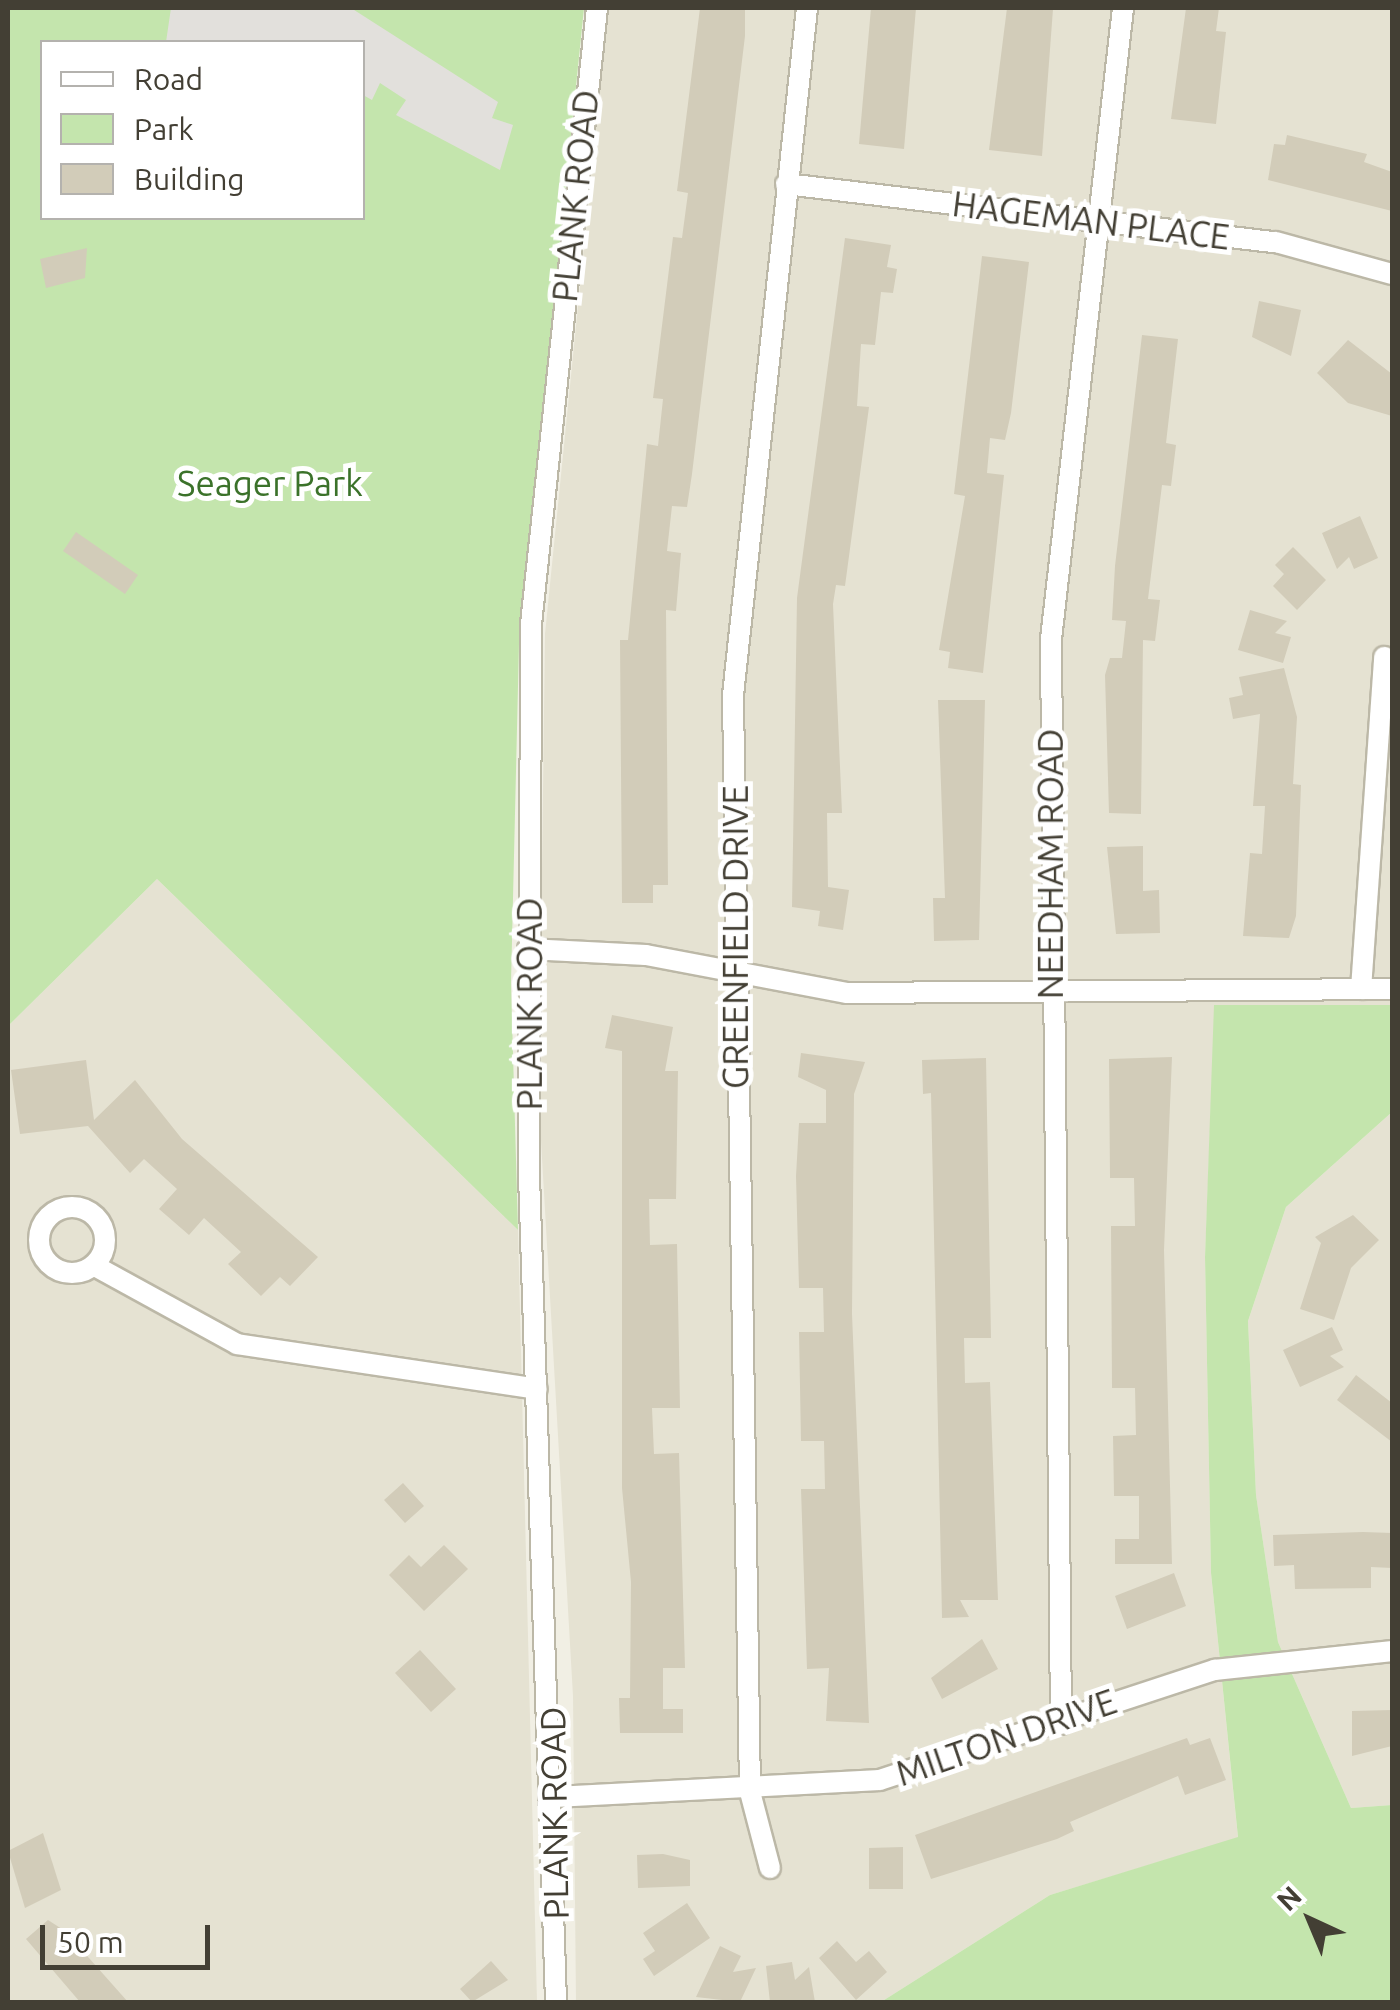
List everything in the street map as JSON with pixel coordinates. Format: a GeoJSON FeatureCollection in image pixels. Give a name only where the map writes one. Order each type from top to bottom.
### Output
{"type":"FeatureCollection","features":[{"type":"Feature","properties":{"kind":"street","name":"PLANK ROAD"},"geometry":{"type":"LineString","coordinates":[[556,2002],[555,1798],[537,1388],[528,950],[534,574],[596,8]]}},
{"type":"Feature","properties":{"kind":"street","name":"GREENFIELD DRIVE"},"geometry":{"type":"LineString","coordinates":[[770,1868],[750,1792],[735,973],[736,615],[807,8]]}},
{"type":"Feature","properties":{"kind":"street","name":"NEEDHAM ROAD"},"geometry":{"type":"LineString","coordinates":[[1061,1724],[1051,993],[1051,639],[1123,8]]}},
{"type":"Feature","properties":{"kind":"street","name":"HAGEMAN PLACE"},"geometry":{"type":"LineString","coordinates":[[786,184],[1276,242],[1392,274]]}},
{"type":"Feature","properties":{"kind":"street"},"geometry":{"type":"LineString","coordinates":[[1361,989],[1384,656]]}},
{"type":"Feature","properties":{"kind":"street"},"geometry":{"type":"LineString","coordinates":[[528,950],[646,956],[848,992],[1392,989]]}},
{"type":"Feature","properties":{"kind":"street"},"geometry":{"type":"LineString","coordinates":[[95,1266],[236,1344],[537,1388]]}},
{"type":"Feature","properties":{"kind":"street","name":"MILTON DRIVE"},"geometry":{"type":"LineString","coordinates":[[555,1798],[750,1792],[880,1780],[1061,1724],[1215,1670],[1392,1651]]}},
{"type":"Feature","properties":{"kind":"shaded area"},"geometry":{"type":"Polygon","coordinates":[[[171,8],[351,8],[498,102],[492,118],[513,125],[500,170],[396,115],[406,100],[380,83],[372,100],[365,96],[365,40],[166,40],[171,8]]]}},
{"type":"Feature","properties":{"kind":"shaded area"},"geometry":{"type":"Polygon","coordinates":[[[608,8],[1392,8],[1392,1005],[1215,1005],[1205,1257],[1211,1573],[1238,1838],[1050,1895],[881,2002],[576,2002],[573,1696],[539,1106],[545,634],[608,8]]]}},
{"type":"Feature","properties":{"kind":"shaded area"},"geometry":{"type":"Polygon","coordinates":[[[157,879],[518,1230],[537,2002],[8,2002],[8,1026],[157,879]]]}},
{"type":"Feature","properties":{"kind":"shaded area"},"geometry":{"type":"Polygon","coordinates":[[[1392,1112],[1392,1805],[1351,1808],[1278,1642],[1256,1495],[1248,1321],[1286,1207],[1392,1112]]]}},
{"type":"Feature","properties":{"kind":"green space","name":"Seager Park"},"geometry":{"type":"Polygon","coordinates":[[[8,8],[584,8],[519,644],[511,983],[518,1230],[157,879],[8,1026],[8,8]]]}},
{"type":"Feature","properties":{"kind":"green space"},"geometry":{"type":"Polygon","coordinates":[[[1214,1005],[1392,1005],[1392,1112],[1286,1207],[1248,1321],[1256,1495],[1278,1642],[1351,1808],[1392,1805],[1392,2002],[881,2002],[1050,1895],[1238,1837],[1211,1573],[1205,1257],[1214,1005]]]}},
{"type":"Feature","properties":{"kind":"building"},"geometry":{"type":"Polygon","coordinates":[[[700,8],[745,8],[745,36],[692,474],[687,507],[672,506],[667,551],[681,553],[676,611],[666,610],[668,885],[653,885],[653,903],[622,903],[620,640],[628,640],[647,444],[658,446],[663,399],[653,398],[673,237],[682,238],[688,193],[677,191],[700,8]]]}},
{"type":"Feature","properties":{"kind":"building"},"geometry":{"type":"Polygon","coordinates":[[[871,8],[916,8],[904,149],[859,144],[871,8]]]}},
{"type":"Feature","properties":{"kind":"building"},"geometry":{"type":"Polygon","coordinates":[[[1007,8],[1053,9],[1042,156],[989,150],[1007,8]]]}},
{"type":"Feature","properties":{"kind":"building"},"geometry":{"type":"Polygon","coordinates":[[[1186,8],[1219,8],[1216,31],[1226,32],[1216,124],[1171,119],[1186,8]]]}},
{"type":"Feature","properties":{"kind":"building"},"geometry":{"type":"Polygon","coordinates":[[[1287,135],[1367,154],[1364,162],[1392,172],[1392,211],[1268,180],[1274,144],[1285,145],[1287,135]]]}},
{"type":"Feature","properties":{"kind":"building"},"geometry":{"type":"Polygon","coordinates":[[[845,238],[891,245],[887,267],[897,269],[893,293],[881,292],[875,345],[861,344],[857,406],[869,407],[845,586],[836,585],[833,604],[842,813],[827,813],[828,887],[849,890],[843,930],[818,926],[820,911],[792,907],[797,598],[845,238]]]}},
{"type":"Feature","properties":{"kind":"building"},"geometry":{"type":"Polygon","coordinates":[[[87,248],[85,278],[46,288],[40,259],[87,248]]]}},
{"type":"Feature","properties":{"kind":"building"},"geometry":{"type":"Polygon","coordinates":[[[982,256],[1029,262],[1011,413],[1005,440],[990,438],[987,473],[1004,475],[983,673],[948,668],[950,652],[939,650],[965,496],[954,494],[982,256]]]}},
{"type":"Feature","properties":{"kind":"building"},"geometry":{"type":"Polygon","coordinates":[[[1259,301],[1301,310],[1291,356],[1252,337],[1259,301]]]}},
{"type":"Feature","properties":{"kind":"building"},"geometry":{"type":"Polygon","coordinates":[[[1142,335],[1178,339],[1166,443],[1176,445],[1171,486],[1162,485],[1148,599],[1160,600],[1155,641],[1143,640],[1141,814],[1109,813],[1105,675],[1110,658],[1122,658],[1126,621],[1112,620],[1115,566],[1142,335]]]}},
{"type":"Feature","properties":{"kind":"building"},"geometry":{"type":"Polygon","coordinates":[[[1348,340],[1392,374],[1392,416],[1348,403],[1317,373],[1348,340]]]}},
{"type":"Feature","properties":{"kind":"building"},"geometry":{"type":"Polygon","coordinates":[[[1360,516],[1378,558],[1354,569],[1349,557],[1337,569],[1322,533],[1360,516]]]}},
{"type":"Feature","properties":{"kind":"building"},"geometry":{"type":"Polygon","coordinates":[[[76,532],[138,575],[125,594],[63,551],[76,532]]]}},
{"type":"Feature","properties":{"kind":"building"},"geometry":{"type":"Polygon","coordinates":[[[1293,547],[1326,580],[1297,610],[1273,586],[1284,574],[1275,565],[1293,547]]]}},
{"type":"Feature","properties":{"kind":"building"},"geometry":{"type":"Polygon","coordinates":[[[1250,610],[1287,621],[1275,633],[1291,637],[1283,663],[1238,650],[1250,610]]]}},
{"type":"Feature","properties":{"kind":"building"},"geometry":{"type":"Polygon","coordinates":[[[1284,668],[1297,717],[1293,784],[1301,785],[1296,916],[1289,938],[1243,936],[1250,853],[1262,854],[1265,806],[1253,806],[1260,714],[1233,719],[1229,698],[1243,695],[1239,677],[1284,668]]]}},
{"type":"Feature","properties":{"kind":"building"},"geometry":{"type":"Polygon","coordinates":[[[938,700],[985,700],[979,940],[934,941],[933,898],[945,898],[938,700]]]}},
{"type":"Feature","properties":{"kind":"building"},"geometry":{"type":"Polygon","coordinates":[[[1143,846],[1143,891],[1159,890],[1160,933],[1116,934],[1107,847],[1143,846]]]}},
{"type":"Feature","properties":{"kind":"building"},"geometry":{"type":"Polygon","coordinates":[[[612,1015],[673,1027],[665,1071],[678,1071],[676,1199],[649,1199],[650,1245],[677,1244],[680,1408],[652,1408],[654,1454],[679,1453],[685,1668],[663,1668],[663,1709],[683,1709],[683,1733],[620,1733],[619,1698],[630,1698],[631,1582],[622,1488],[622,1051],[605,1048],[612,1015]]]}},
{"type":"Feature","properties":{"kind":"building"},"geometry":{"type":"Polygon","coordinates":[[[801,1053],[865,1062],[854,1094],[852,1314],[869,1723],[826,1721],[829,1668],[807,1669],[801,1489],[825,1489],[824,1441],[801,1441],[799,1332],[824,1332],[823,1288],[799,1288],[796,1176],[799,1123],[826,1123],[826,1090],[798,1077],[801,1053]]]}},
{"type":"Feature","properties":{"kind":"building"},"geometry":{"type":"Polygon","coordinates":[[[1172,1057],[1164,1250],[1172,1564],[1115,1564],[1115,1539],[1139,1539],[1139,1496],[1114,1496],[1113,1436],[1136,1435],[1135,1388],[1112,1388],[1111,1226],[1135,1226],[1134,1178],[1110,1178],[1109,1059],[1172,1057]]]}},
{"type":"Feature","properties":{"kind":"building"},"geometry":{"type":"Polygon","coordinates":[[[986,1058],[991,1338],[964,1338],[965,1383],[990,1382],[998,1600],[960,1600],[969,1617],[942,1618],[931,1093],[923,1094],[922,1060],[986,1058]]]}},
{"type":"Feature","properties":{"kind":"building"},"geometry":{"type":"Polygon","coordinates":[[[86,1060],[94,1120],[135,1080],[182,1139],[318,1257],[290,1286],[280,1277],[261,1296],[228,1264],[241,1252],[204,1218],[189,1235],[159,1209],[177,1189],[144,1159],[130,1173],[88,1126],[20,1134],[11,1070],[86,1060]]]}},
{"type":"Feature","properties":{"kind":"building"},"geometry":{"type":"Polygon","coordinates":[[[1353,1215],[1379,1240],[1351,1268],[1334,1320],[1300,1309],[1321,1243],[1315,1237],[1353,1215]]]}},
{"type":"Feature","properties":{"kind":"building"},"geometry":{"type":"Polygon","coordinates":[[[1332,1327],[1343,1350],[1330,1356],[1344,1367],[1300,1387],[1283,1350],[1332,1327]]]}},
{"type":"Feature","properties":{"kind":"building"},"geometry":{"type":"Polygon","coordinates":[[[1356,1375],[1392,1403],[1392,1442],[1337,1400],[1356,1375]]]}},
{"type":"Feature","properties":{"kind":"building"},"geometry":{"type":"Polygon","coordinates":[[[403,1483],[424,1506],[405,1523],[384,1500],[403,1483]]]}},
{"type":"Feature","properties":{"kind":"building"},"geometry":{"type":"Polygon","coordinates":[[[1392,1533],[1392,1568],[1371,1567],[1371,1588],[1295,1589],[1294,1565],[1274,1566],[1273,1535],[1392,1533]]]}},
{"type":"Feature","properties":{"kind":"building"},"geometry":{"type":"Polygon","coordinates":[[[444,1545],[468,1569],[424,1611],[389,1575],[409,1555],[421,1567],[444,1545]]]}},
{"type":"Feature","properties":{"kind":"building"},"geometry":{"type":"Polygon","coordinates":[[[1174,1573],[1186,1606],[1127,1629],[1115,1596],[1174,1573]]]}},
{"type":"Feature","properties":{"kind":"building"},"geometry":{"type":"Polygon","coordinates":[[[982,1639],[998,1669],[942,1699],[931,1678],[982,1639]]]}},
{"type":"Feature","properties":{"kind":"building"},"geometry":{"type":"Polygon","coordinates":[[[420,1650],[456,1689],[431,1712],[395,1673],[420,1650]]]}},
{"type":"Feature","properties":{"kind":"building"},"geometry":{"type":"Polygon","coordinates":[[[1392,1710],[1392,1746],[1352,1756],[1352,1711],[1392,1710]]]}},
{"type":"Feature","properties":{"kind":"building"},"geometry":{"type":"Polygon","coordinates":[[[1187,1738],[1190,1745],[1210,1738],[1226,1780],[1185,1795],[1178,1776],[1070,1822],[1074,1831],[1057,1839],[931,1879],[915,1835],[1187,1738]]]}},
{"type":"Feature","properties":{"kind":"building"},"geometry":{"type":"Polygon","coordinates":[[[43,1833],[61,1890],[25,1908],[8,1851],[43,1833]]]}},
{"type":"Feature","properties":{"kind":"building"},"geometry":{"type":"Polygon","coordinates":[[[903,1847],[903,1889],[869,1889],[869,1848],[903,1847]]]}},
{"type":"Feature","properties":{"kind":"building"},"geometry":{"type":"Polygon","coordinates":[[[663,1854],[690,1860],[690,1886],[638,1888],[637,1855],[663,1854]]]}},
{"type":"Feature","properties":{"kind":"building"},"geometry":{"type":"Polygon","coordinates":[[[687,1903],[710,1938],[654,1976],[643,1959],[655,1951],[643,1933],[687,1903]]]}},
{"type":"Feature","properties":{"kind":"building"},"geometry":{"type":"Polygon","coordinates":[[[48,1920],[65,1931],[128,2002],[80,2002],[26,1939],[48,1920]]]}},
{"type":"Feature","properties":{"kind":"building"},"geometry":{"type":"Polygon","coordinates":[[[837,1941],[856,1962],[869,1951],[887,1972],[856,2000],[819,1958],[837,1941]]]}},
{"type":"Feature","properties":{"kind":"building"},"geometry":{"type":"Polygon","coordinates":[[[720,1946],[741,1956],[733,1972],[756,1968],[740,2002],[696,1997],[720,1946]]]}},
{"type":"Feature","properties":{"kind":"building"},"geometry":{"type":"Polygon","coordinates":[[[491,1961],[508,1980],[472,2002],[460,1989],[491,1961]]]}},
{"type":"Feature","properties":{"kind":"building"},"geometry":{"type":"Polygon","coordinates":[[[792,1962],[795,1980],[809,1967],[815,2002],[770,2002],[766,1966],[792,1962]]]}}]}
